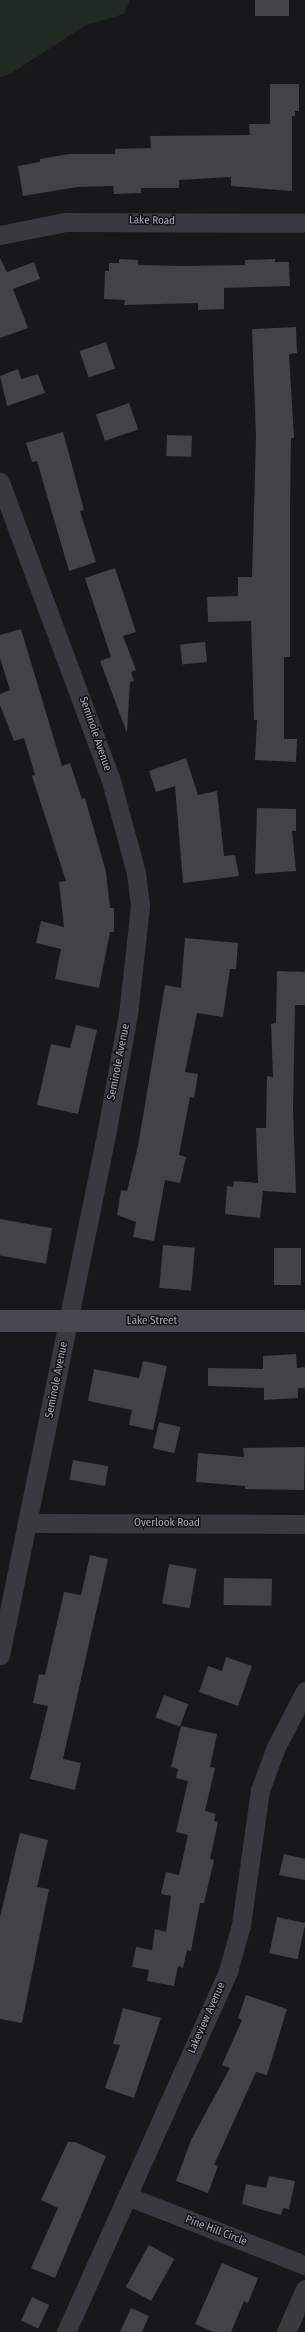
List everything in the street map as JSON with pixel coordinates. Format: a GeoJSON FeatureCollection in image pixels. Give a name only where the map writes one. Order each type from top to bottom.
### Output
{"type":"FeatureCollection","features":[{"type":"Feature","properties":{"kind":"street","name":"Lake Road"},"geometry":{"type":"LineString","coordinates":[[0,235],[26,227],[80,221],[305,223]]}},
{"type":"Feature","properties":{"kind":"street","name":"Seminole Avenue"},"geometry":{"type":"LineString","coordinates":[[0,482],[108,770],[136,873],[140,906],[128,1014],[70,1321],[0,1655]]}},
{"type":"Feature","properties":{"kind":"street","name":"Lake Street"},"geometry":{"type":"LineString","coordinates":[[0,1321],[305,1321]]}},
{"type":"Feature","properties":{"kind":"street","name":"Overlook Road"},"geometry":{"type":"LineString","coordinates":[[28,1523],[305,1524]]}},
{"type":"Feature","properties":{"kind":"street","name":"Lakeview Avenue"},"geometry":{"type":"LineString","coordinates":[[66,2332],[228,1971],[241,1926],[260,1790],[276,1747],[305,1691]]}},
{"type":"Feature","properties":{"kind":"street","name":"Pine Hill Circle"},"geometry":{"type":"LineString","coordinates":[[127,2196],[305,2265]]}},
{"type":"Feature","properties":{"kind":"street"},"geometry":{"type":"LineString","coordinates":[[286,2332],[305,2290]]}},
{"type":"Feature","properties":{"kind":"shaded area"},"geometry":{"type":"Polygon","coordinates":[[[0,0],[129,0],[129,2],[124,14],[86,25],[10,74],[0,77],[0,0]]]}},
{"type":"Feature","properties":{"kind":"building"},"geometry":{"type":"Polygon","coordinates":[[[255,0],[289,0],[289,16],[255,16],[255,0]]]}},
{"type":"Feature","properties":{"kind":"building"},"geometry":{"type":"Polygon","coordinates":[[[270,84],[299,84],[299,111],[295,111],[295,116],[292,116],[292,191],[231,186],[231,177],[179,180],[179,188],[141,188],[141,193],[114,194],[113,186],[77,187],[23,196],[18,166],[40,162],[40,159],[69,154],[115,154],[115,149],[151,148],[150,136],[250,135],[249,124],[270,124],[270,84]]]}},
{"type":"Feature","properties":{"kind":"building"},"geometry":{"type":"Polygon","coordinates":[[[0,258],[7,272],[34,262],[40,279],[13,289],[28,328],[0,338],[0,258]]]}},
{"type":"Feature","properties":{"kind":"building"},"geometry":{"type":"Polygon","coordinates":[[[119,259],[138,260],[138,265],[184,266],[245,265],[245,260],[275,259],[275,262],[289,262],[290,286],[224,288],[224,309],[198,310],[198,303],[124,305],[125,300],[104,299],[105,271],[109,271],[109,263],[119,263],[119,259]]]}},
{"type":"Feature","properties":{"kind":"building"},"geometry":{"type":"Polygon","coordinates":[[[296,327],[297,353],[289,354],[294,438],[291,438],[290,657],[284,657],[284,739],[297,739],[296,762],[255,760],[257,720],[254,720],[251,621],[208,622],[207,597],[238,596],[238,577],[252,577],[256,437],[252,329],[296,327]]]}},
{"type":"Feature","properties":{"kind":"building"},"geometry":{"type":"Polygon","coordinates":[[[106,342],[115,368],[89,378],[80,351],[106,342]]]}},
{"type":"Feature","properties":{"kind":"building"},"geometry":{"type":"Polygon","coordinates":[[[18,369],[21,379],[38,374],[45,393],[7,406],[0,376],[18,369]]]}},
{"type":"Feature","properties":{"kind":"building"},"geometry":{"type":"Polygon","coordinates":[[[129,403],[138,429],[105,441],[96,414],[129,403]]]}},
{"type":"Feature","properties":{"kind":"building"},"geometry":{"type":"Polygon","coordinates":[[[63,432],[84,510],[80,511],[96,562],[69,571],[37,461],[32,462],[26,443],[63,432]]]}},
{"type":"Feature","properties":{"kind":"building"},"geometry":{"type":"Polygon","coordinates":[[[167,435],[192,436],[191,457],[166,456],[167,435]]]}},
{"type":"Feature","properties":{"kind":"building"},"geometry":{"type":"Polygon","coordinates":[[[115,568],[136,632],[123,636],[136,670],[131,672],[134,681],[130,682],[127,733],[100,661],[111,657],[85,578],[115,568]]]}},
{"type":"Feature","properties":{"kind":"building"},"geometry":{"type":"Polygon","coordinates":[[[21,629],[62,766],[70,763],[82,799],[85,798],[106,872],[110,908],[114,908],[114,932],[110,932],[99,988],[55,979],[61,949],[36,943],[41,921],[64,927],[59,882],[66,881],[32,776],[35,775],[24,738],[14,741],[0,705],[0,694],[10,690],[0,658],[0,635],[21,629]]]}},
{"type":"Feature","properties":{"kind":"building"},"geometry":{"type":"Polygon","coordinates":[[[205,642],[207,662],[182,665],[180,645],[205,642]]]}},
{"type":"Feature","properties":{"kind":"building"},"geometry":{"type":"Polygon","coordinates":[[[186,758],[198,795],[217,791],[224,856],[235,855],[239,876],[183,883],[175,786],[156,792],[149,771],[186,758]]]}},
{"type":"Feature","properties":{"kind":"building"},"geometry":{"type":"Polygon","coordinates":[[[257,808],[296,809],[296,831],[292,831],[296,871],[255,874],[257,808]]]}},
{"type":"Feature","properties":{"kind":"building"},"geometry":{"type":"Polygon","coordinates":[[[185,938],[238,943],[236,969],[230,969],[223,1017],[197,1013],[185,1072],[198,1074],[194,1098],[190,1097],[179,1155],[186,1157],[180,1183],[165,1180],[154,1241],[133,1237],[136,1222],[117,1215],[121,1190],[127,1191],[138,1146],[165,985],[181,988],[185,938]]]}},
{"type":"Feature","properties":{"kind":"building"},"geometry":{"type":"Polygon","coordinates":[[[277,971],[305,972],[305,1005],[295,1005],[293,1109],[296,1193],[263,1191],[260,1218],[225,1214],[227,1186],[233,1187],[234,1181],[258,1183],[256,1128],[266,1128],[267,1076],[273,1077],[271,1024],[276,1023],[277,971]]]}},
{"type":"Feature","properties":{"kind":"building"},"geometry":{"type":"Polygon","coordinates":[[[76,1025],[97,1030],[78,1114],[37,1105],[51,1044],[70,1048],[76,1025]]]}},
{"type":"Feature","properties":{"kind":"building"},"geometry":{"type":"Polygon","coordinates":[[[0,1219],[52,1228],[46,1264],[0,1256],[0,1219]]]}},
{"type":"Feature","properties":{"kind":"building"},"geometry":{"type":"Polygon","coordinates":[[[163,1245],[195,1248],[191,1291],[159,1288],[163,1245]]]}},
{"type":"Feature","properties":{"kind":"building"},"geometry":{"type":"Polygon","coordinates":[[[274,1248],[301,1248],[301,1285],[274,1285],[274,1248]]]}},
{"type":"Feature","properties":{"kind":"building"},"geometry":{"type":"Polygon","coordinates":[[[296,1354],[297,1368],[305,1367],[305,1388],[298,1388],[298,1398],[264,1400],[264,1388],[208,1386],[208,1368],[263,1369],[263,1356],[296,1354]]]}},
{"type":"Feature","properties":{"kind":"building"},"geometry":{"type":"Polygon","coordinates":[[[143,1361],[167,1366],[153,1430],[129,1425],[132,1410],[88,1401],[94,1369],[139,1378],[143,1361]]]}},
{"type":"Feature","properties":{"kind":"building"},"geometry":{"type":"Polygon","coordinates":[[[159,1422],[180,1427],[174,1453],[153,1448],[159,1422]]]}},
{"type":"Feature","properties":{"kind":"building"},"geometry":{"type":"Polygon","coordinates":[[[305,1447],[304,1490],[245,1489],[245,1486],[196,1482],[198,1453],[244,1457],[243,1448],[305,1447]]]}},
{"type":"Feature","properties":{"kind":"building"},"geometry":{"type":"Polygon","coordinates":[[[73,1460],[108,1466],[105,1486],[70,1480],[73,1460]]]}},
{"type":"Feature","properties":{"kind":"building"},"geometry":{"type":"Polygon","coordinates":[[[90,1555],[108,1559],[63,1759],[81,1763],[75,1790],[30,1779],[48,1706],[33,1703],[39,1674],[45,1675],[64,1592],[81,1595],[90,1555]]]}},
{"type":"Feature","properties":{"kind":"building"},"geometry":{"type":"Polygon","coordinates":[[[169,1564],[197,1569],[190,1608],[162,1603],[169,1564]]]}},
{"type":"Feature","properties":{"kind":"building"},"geometry":{"type":"Polygon","coordinates":[[[224,1578],[272,1579],[272,1606],[224,1605],[224,1578]]]}},
{"type":"Feature","properties":{"kind":"building"},"geometry":{"type":"Polygon","coordinates":[[[226,1657],[252,1666],[238,1706],[199,1692],[208,1666],[222,1671],[226,1657]]]}},
{"type":"Feature","properties":{"kind":"building"},"geometry":{"type":"Polygon","coordinates":[[[164,1695],[188,1704],[180,1727],[155,1717],[164,1695]]]}},
{"type":"Feature","properties":{"kind":"building"},"geometry":{"type":"Polygon","coordinates":[[[181,1726],[217,1734],[210,1767],[215,1768],[205,1811],[216,1814],[214,1821],[218,1822],[210,1859],[214,1860],[204,1903],[200,1903],[191,1951],[187,1950],[183,1968],[178,1966],[174,1986],[147,1981],[149,1970],[132,1967],[136,1947],[152,1950],[155,1929],[166,1932],[171,1896],[161,1894],[166,1872],[179,1875],[188,1835],[176,1832],[188,1781],[176,1778],[178,1769],[171,1767],[181,1726]]]}},
{"type":"Feature","properties":{"kind":"building"},"geometry":{"type":"Polygon","coordinates":[[[20,1833],[48,1840],[37,1887],[49,1889],[22,2023],[0,2019],[0,1917],[20,1833]]]}},
{"type":"Feature","properties":{"kind":"building"},"geometry":{"type":"Polygon","coordinates":[[[284,1854],[305,1859],[305,1880],[279,1875],[284,1854]]]}},
{"type":"Feature","properties":{"kind":"building"},"geometry":{"type":"Polygon","coordinates":[[[277,1917],[305,1923],[298,1959],[269,1953],[277,1917]]]}},
{"type":"Feature","properties":{"kind":"building"},"geometry":{"type":"Polygon","coordinates":[[[246,1995],[287,2009],[267,2075],[256,2072],[214,2165],[218,2166],[208,2193],[176,2181],[191,2140],[230,2068],[222,2065],[242,2020],[238,2018],[246,1995]]]}},
{"type":"Feature","properties":{"kind":"building"},"geometry":{"type":"Polygon","coordinates":[[[123,2008],[161,2018],[134,2098],[105,2088],[120,2045],[113,2044],[123,2008]]]}},
{"type":"Feature","properties":{"kind":"building"},"geometry":{"type":"Polygon","coordinates":[[[68,2142],[75,2142],[106,2156],[55,2278],[31,2268],[58,2208],[41,2200],[68,2142]]]}},
{"type":"Feature","properties":{"kind":"building"},"geometry":{"type":"Polygon","coordinates":[[[269,2176],[295,2181],[289,2209],[283,2208],[281,2215],[242,2204],[246,2184],[266,2188],[269,2176]]]}},
{"type":"Feature","properties":{"kind":"building"},"geometry":{"type":"Polygon","coordinates":[[[149,2245],[174,2259],[151,2301],[126,2287],[149,2245]]]}},
{"type":"Feature","properties":{"kind":"building"},"geometry":{"type":"Polygon","coordinates":[[[222,2263],[258,2278],[248,2303],[244,2301],[231,2332],[213,2332],[195,2324],[222,2263]]]}},
{"type":"Feature","properties":{"kind":"building"},"geometry":{"type":"Polygon","coordinates":[[[32,2297],[49,2305],[38,2329],[21,2321],[32,2297]]]}},
{"type":"Feature","properties":{"kind":"building"},"geometry":{"type":"Polygon","coordinates":[[[131,2308],[149,2316],[142,2332],[120,2332],[131,2308]]]}}]}
